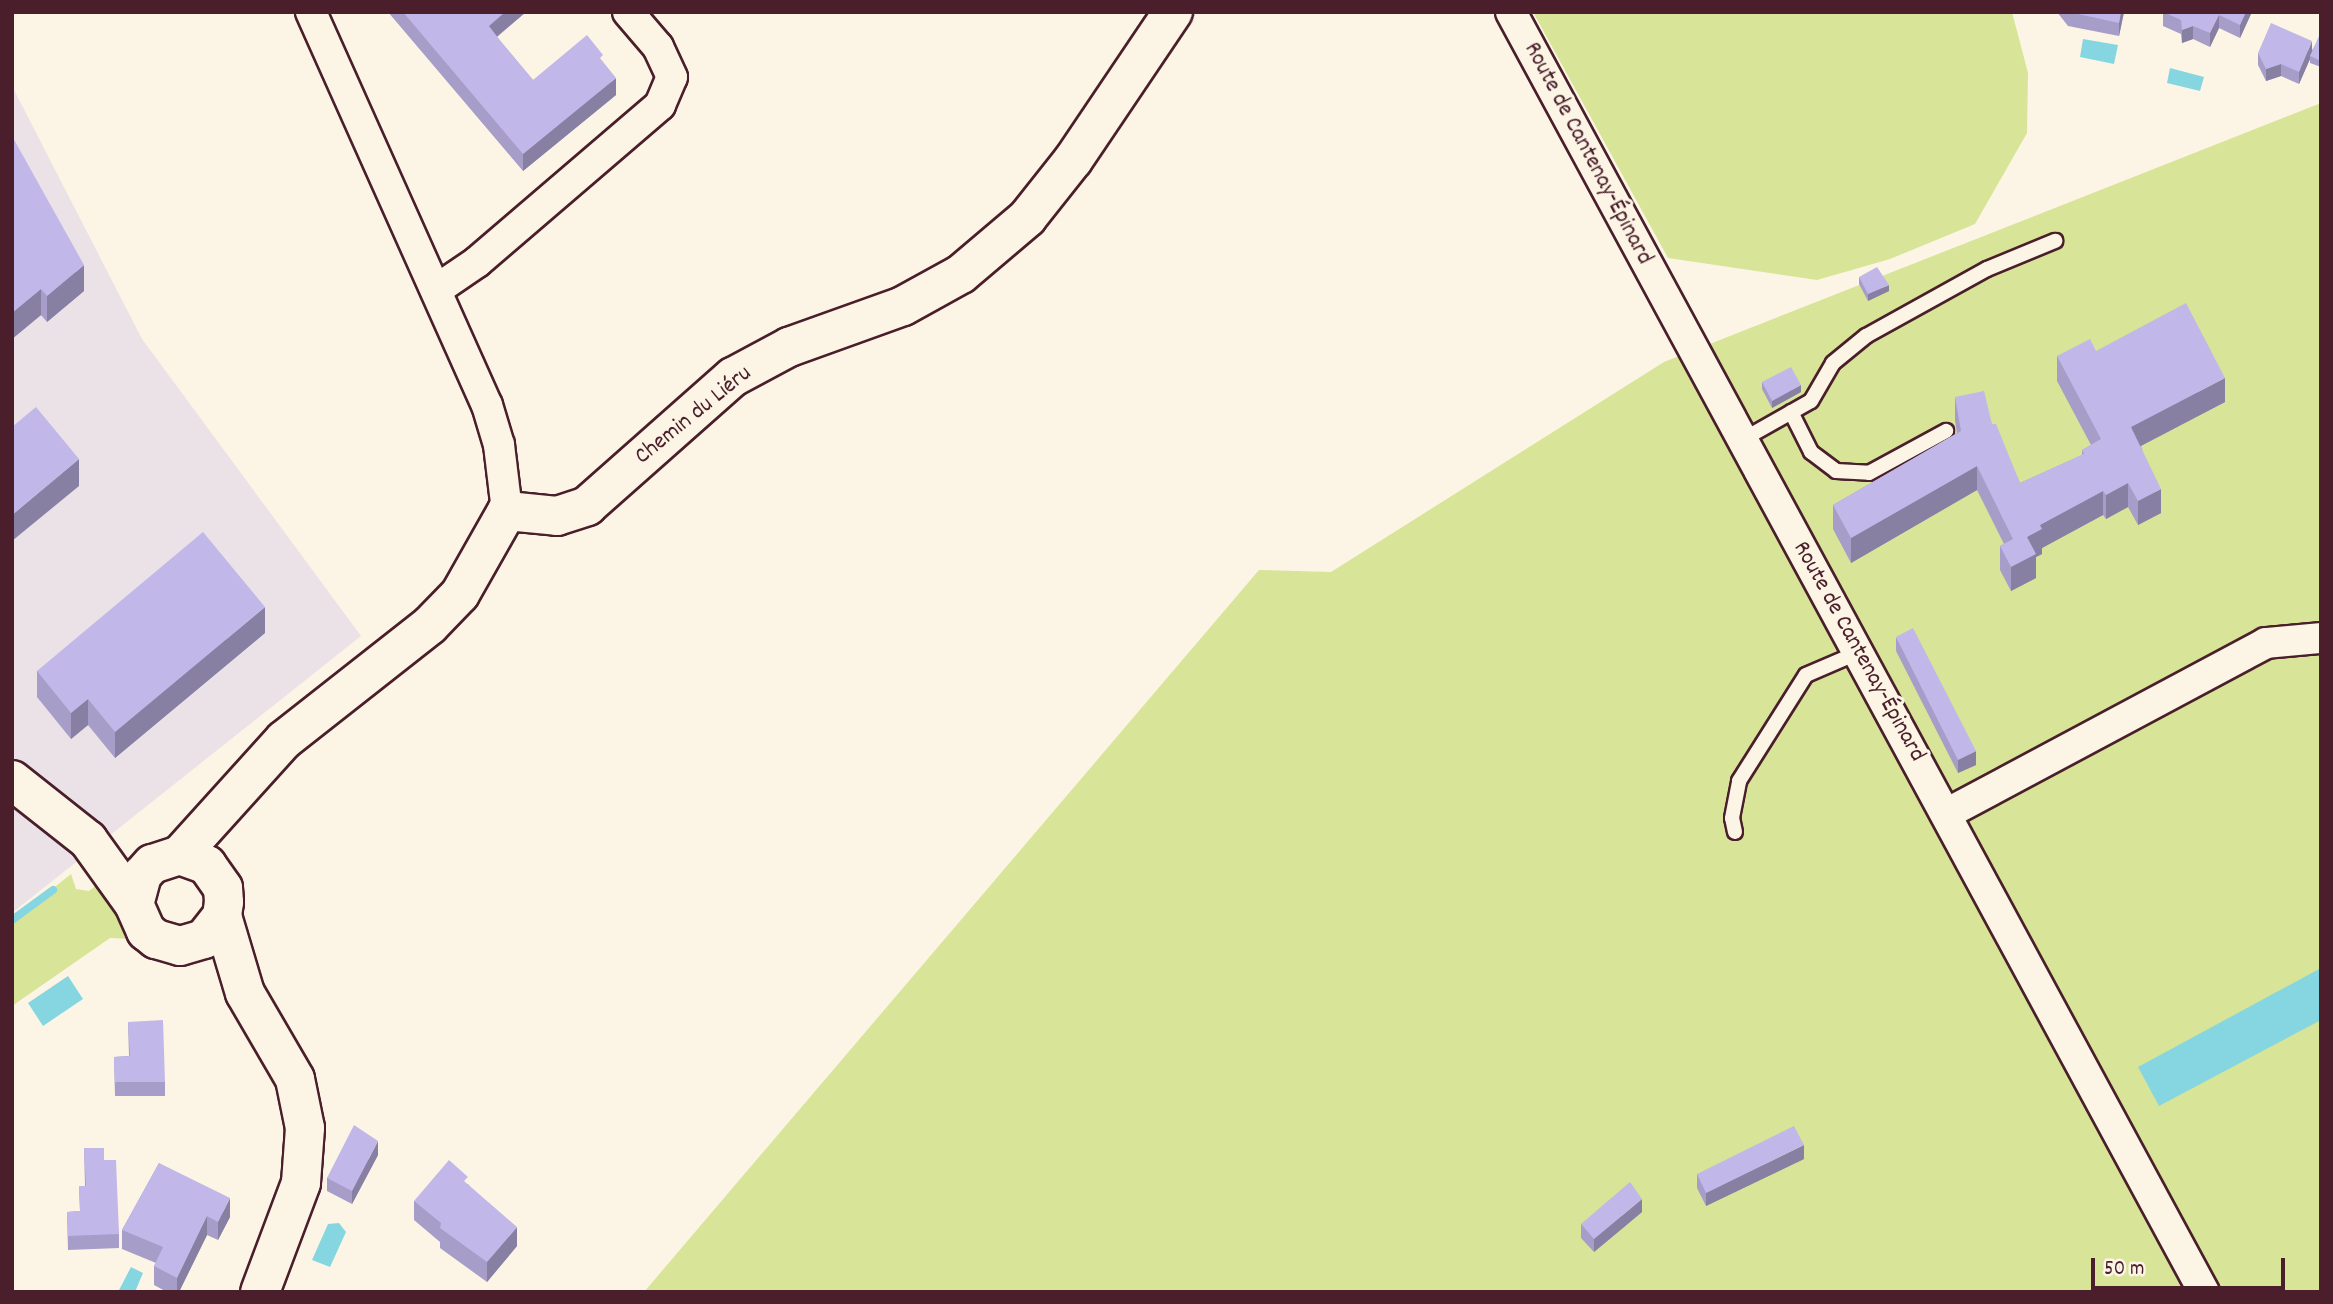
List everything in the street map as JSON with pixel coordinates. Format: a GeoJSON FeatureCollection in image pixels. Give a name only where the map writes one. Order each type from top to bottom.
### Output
{"type":"FeatureCollection","features":[{"type":"Feature","properties":{"kind":"street"},"geometry":{"type":"LineString","coordinates":[[134,904],[142,875],[172,856],[248,783],[284,740],[430,625],[460,594],[507,512],[499,445],[487,405],[311,12]]}},
{"type":"Feature","properties":{"kind":"street"},"geometry":{"type":"LineString","coordinates":[[436,290],[477,262],[660,106],[672,77],[658,47],[628,12]]}},
{"type":"Feature","properties":{"kind":"street","name":"Chemin du Liéru"},"geometry":{"type":"LineString","coordinates":[[507,512],[557,516],[587,506],[733,377],[789,347],[904,306],[961,274],[1035,208],[1073,160],[1173,12]]}},
{"type":"Feature","properties":{"kind":"street","name":"Route de Cantenay-Épinard"},"geometry":{"type":"LineString","coordinates":[[1511,12],[2204,1292]]}},
{"type":"Feature","properties":{"kind":"street"},"geometry":{"type":"LineString","coordinates":[[1946,814],[2266,643],[2321,638]]}},
{"type":"Feature","properties":{"kind":"street"},"geometry":{"type":"LineString","coordinates":[[12,780],[88,840],[134,904],[146,931],[167,944],[180,946],[204,939],[222,916]]}},
{"type":"Feature","properties":{"kind":"street"},"geometry":{"type":"LineString","coordinates":[[217,875],[248,783]]}},
{"type":"Feature","properties":{"kind":"street"},"geometry":{"type":"LineString","coordinates":[[88,840],[200,861],[217,875],[223,888],[222,916],[245,993],[295,1079],[305,1128],[301,1183],[260,1292]]}},
{"type":"Feature","properties":{"kind":"street"},"geometry":{"type":"LineString","coordinates":[[180,946],[245,993]]}},
{"type":"Feature","properties":{"kind":"lane"},"geometry":{"type":"LineString","coordinates":[[1742,440],[1811,401],[1833,363],[1866,336],[1976,274],[2055,241]]}},
{"type":"Feature","properties":{"kind":"lane"},"geometry":{"type":"LineString","coordinates":[[1791,412],[1811,452],[1836,471],[1869,473],[1947,431]]}},
{"type":"Feature","properties":{"kind":"lane"},"geometry":{"type":"LineString","coordinates":[[1735,832],[1732,818],[1739,781],[1806,675],[1857,653]]}},
{"type":"Feature","properties":{"kind":"shaded area"},"geometry":{"type":"Polygon","coordinates":[[[12,86],[142,339],[361,636],[12,913],[12,86]]]}},
{"type":"Feature","properties":{"kind":"green space"},"geometry":{"type":"Polygon","coordinates":[[[1533,12],[2012,12],[2028,73],[2027,133],[1975,224],[1890,259],[1817,280],[1668,258],[1533,12]]]}},
{"type":"Feature","properties":{"kind":"green space"},"geometry":{"type":"Polygon","coordinates":[[[2321,103],[2321,1292],[644,1292],[1259,570],[1331,572],[1664,362],[2321,103]]]}},
{"type":"Feature","properties":{"kind":"green space"},"geometry":{"type":"Polygon","coordinates":[[[71,874],[76,889],[89,891],[104,879],[134,939],[110,938],[12,1006],[12,921],[71,874]]]}},
{"type":"Feature","properties":{"kind":"water"},"geometry":{"type":"Polygon","coordinates":[[[2083,39],[2118,45],[2114,64],[2080,57],[2083,39]]]}},
{"type":"Feature","properties":{"kind":"water"},"geometry":{"type":"Polygon","coordinates":[[[2170,68],[2204,77],[2200,91],[2167,83],[2170,68]]]}},
{"type":"Feature","properties":{"kind":"water"},"geometry":{"type":"Polygon","coordinates":[[[2321,968],[2321,1020],[2159,1106],[2138,1067],[2321,968]]]}},
{"type":"Feature","properties":{"kind":"water"},"geometry":{"type":"Polygon","coordinates":[[[68,976],[83,999],[43,1026],[28,1003],[68,976]]]}},
{"type":"Feature","properties":{"kind":"water"},"geometry":{"type":"Polygon","coordinates":[[[339,1223],[346,1232],[330,1267],[312,1260],[328,1224],[339,1223]]]}},
{"type":"Feature","properties":{"kind":"water"},"geometry":{"type":"Polygon","coordinates":[[[131,1267],[143,1273],[135,1292],[118,1292],[131,1267]]]}},
{"type":"Feature","properties":{"kind":"building"},"geometry":{"type":"Polygon","coordinates":[[[403,12],[505,12],[489,26],[533,80],[587,35],[616,78],[523,154],[403,12]]]}},
{"type":"Feature","properties":{"kind":"building"},"geometry":{"type":"Polygon","coordinates":[[[2069,12],[2121,12],[2119,23],[2069,12]]]}},
{"type":"Feature","properties":{"kind":"building"},"geometry":{"type":"Polygon","coordinates":[[[2163,12],[2246,12],[2240,25],[2219,15],[2210,33],[2193,26],[2182,30],[2181,20],[2163,12]]]}},
{"type":"Feature","properties":{"kind":"building"},"geometry":{"type":"Polygon","coordinates":[[[2271,23],[2312,41],[2299,72],[2281,64],[2266,69],[2258,53],[2271,23]]]}},
{"type":"Feature","properties":{"kind":"building"},"geometry":{"type":"Polygon","coordinates":[[[2319,36],[2321,37],[2321,61],[2310,56],[2319,36]]]}},
{"type":"Feature","properties":{"kind":"building"},"geometry":{"type":"Polygon","coordinates":[[[12,136],[84,265],[47,296],[41,289],[12,313],[12,136]]]}},
{"type":"Feature","properties":{"kind":"building"},"geometry":{"type":"Polygon","coordinates":[[[1877,267],[1889,285],[1868,294],[1859,277],[1877,267]]]}},
{"type":"Feature","properties":{"kind":"building"},"geometry":{"type":"Polygon","coordinates":[[[2186,303],[2225,378],[2131,427],[2161,489],[2138,501],[2128,483],[2106,495],[2103,491],[2040,525],[2042,529],[2027,537],[2036,554],[2011,567],[2000,546],[2013,539],[1977,466],[1851,538],[1833,505],[1961,431],[1955,397],[1984,391],[1992,424],[1996,424],[2020,483],[2084,454],[2082,450],[2101,439],[2057,356],[2090,339],[2096,351],[2186,303]]]}},
{"type":"Feature","properties":{"kind":"building"},"geometry":{"type":"Polygon","coordinates":[[[1791,367],[1801,385],[1772,401],[1762,382],[1791,367]]]}},
{"type":"Feature","properties":{"kind":"building"},"geometry":{"type":"Polygon","coordinates":[[[36,407],[79,459],[12,515],[12,427],[36,407]]]}},
{"type":"Feature","properties":{"kind":"building"},"geometry":{"type":"Polygon","coordinates":[[[203,532],[265,607],[115,732],[88,699],[71,713],[37,671],[203,532]]]}},
{"type":"Feature","properties":{"kind":"building"},"geometry":{"type":"Polygon","coordinates":[[[1913,628],[1976,751],[1958,760],[1896,637],[1913,628]]]}},
{"type":"Feature","properties":{"kind":"building"},"geometry":{"type":"Polygon","coordinates":[[[163,1020],[165,1082],[115,1082],[114,1057],[130,1056],[128,1022],[163,1020]]]}},
{"type":"Feature","properties":{"kind":"building"},"geometry":{"type":"Polygon","coordinates":[[[354,1125],[378,1141],[352,1191],[327,1178],[354,1125]]]}},
{"type":"Feature","properties":{"kind":"building"},"geometry":{"type":"Polygon","coordinates":[[[1794,1126],[1804,1145],[1706,1193],[1697,1174],[1794,1126]]]}},
{"type":"Feature","properties":{"kind":"building"},"geometry":{"type":"Polygon","coordinates":[[[84,1148],[104,1148],[104,1160],[116,1160],[119,1234],[68,1236],[67,1212],[80,1211],[79,1186],[86,1186],[84,1148]]]}},
{"type":"Feature","properties":{"kind":"building"},"geometry":{"type":"Polygon","coordinates":[[[449,1160],[468,1177],[464,1181],[517,1227],[487,1262],[440,1228],[441,1223],[414,1201],[449,1160]]]}},
{"type":"Feature","properties":{"kind":"building"},"geometry":{"type":"Polygon","coordinates":[[[159,1163],[230,1198],[218,1222],[207,1216],[177,1278],[154,1266],[163,1247],[122,1230],[159,1163]]]}},
{"type":"Feature","properties":{"kind":"building"},"geometry":{"type":"Polygon","coordinates":[[[1630,1182],[1642,1199],[1594,1239],[1581,1224],[1630,1182]]]}},
{"type":"Feature","properties":{"kind":"waterway"},"geometry":{"type":"LineString","coordinates":[[12,920],[53,890]]}}]}
